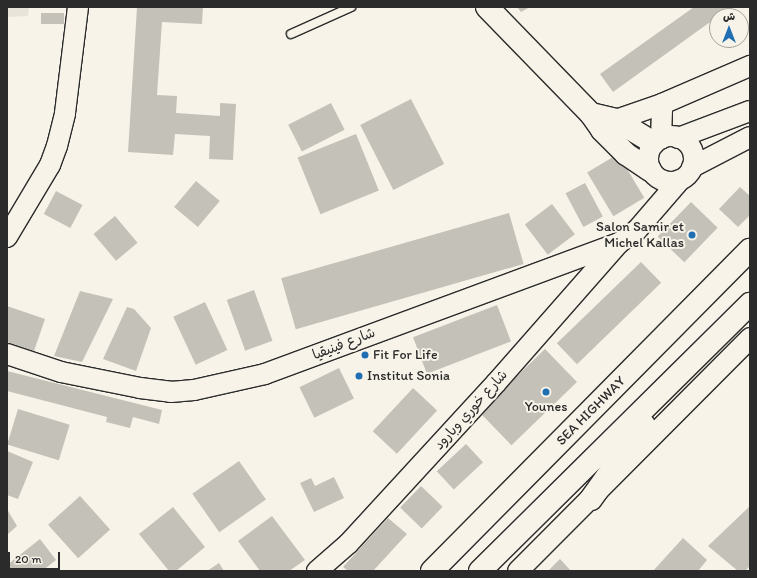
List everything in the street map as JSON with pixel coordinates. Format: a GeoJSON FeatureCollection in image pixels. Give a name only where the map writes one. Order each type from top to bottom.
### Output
{"type":"FeatureCollection","features":[{"type":"Feature","properties":{"kind":"main road"},"geometry":{"type":"LineString","coordinates":[[488,7],[603,121],[626,154],[653,173]]}},
{"type":"Feature","properties":{"kind":"main road"},"geometry":{"type":"LineString","coordinates":[[603,121],[664,140]]}},
{"type":"Feature","properties":{"kind":"main road","name":"SEA HIGHWAY"},"geometry":{"type":"LineString","coordinates":[[432,571],[750,250]]}},
{"type":"Feature","properties":{"kind":"main road"},"geometry":{"type":"LineString","coordinates":[[480,571],[750,304]]}},
{"type":"Feature","properties":{"kind":"main road"},"geometry":{"type":"LineString","coordinates":[[591,499],[652,413],[672,381]]}},
{"type":"Feature","properties":{"kind":"street"},"geometry":{"type":"LineString","coordinates":[[7,237],[50,165],[57,146],[65,114],[78,7]]}},
{"type":"Feature","properties":{"kind":"street"},"geometry":{"type":"LineString","coordinates":[[603,121],[662,104],[750,66]]}},
{"type":"Feature","properties":{"kind":"street"},"geometry":{"type":"LineString","coordinates":[[662,104],[664,140]]}},
{"type":"Feature","properties":{"kind":"street"},"geometry":{"type":"LineString","coordinates":[[654,211],[653,173],[649,151],[664,140],[750,111]]}},
{"type":"Feature","properties":{"kind":"street"},"geometry":{"type":"LineString","coordinates":[[653,173],[671,182],[750,137]]}},
{"type":"Feature","properties":{"kind":"street"},"geometry":{"type":"LineString","coordinates":[[619,243],[636,230],[686,174],[691,149],[664,140]]}},
{"type":"Feature","properties":{"kind":"street","name":"شارع فينيقيا"},"geometry":{"type":"LineString","coordinates":[[7,354],[61,372],[171,392],[194,390],[240,381],[291,365],[619,243]]}},
{"type":"Feature","properties":{"kind":"street","name":"شارع خوري وبارود"},"geometry":{"type":"LineString","coordinates":[[317,571],[348,544],[385,504],[496,383],[619,243]]}},
{"type":"Feature","properties":{"kind":"street"},"geometry":{"type":"LineString","coordinates":[[518,571],[750,338]]}},
{"type":"Feature","properties":{"kind":"lane"},"geometry":{"type":"LineString","coordinates":[[291,34],[351,7]]}},
{"type":"Feature","properties":{"kind":"shaded area"},"geometry":{"type":"Polygon","coordinates":[[[7,7],[29,7],[28,16],[7,17],[7,7]]]}},
{"type":"Feature","properties":{"kind":"building"},"geometry":{"type":"Polygon","coordinates":[[[137,7],[203,7],[202,24],[162,22],[157,95],[177,96],[176,113],[220,116],[220,103],[236,104],[233,160],[209,159],[210,136],[175,134],[173,155],[128,152],[137,7]]]}},
{"type":"Feature","properties":{"kind":"building"},"geometry":{"type":"Polygon","coordinates":[[[517,7],[530,7],[521,12],[517,7]]]}},
{"type":"Feature","properties":{"kind":"building"},"geometry":{"type":"Polygon","coordinates":[[[694,7],[731,7],[709,8],[709,23],[613,92],[600,74],[694,7]]]}},
{"type":"Feature","properties":{"kind":"building"},"geometry":{"type":"Polygon","coordinates":[[[41,13],[64,13],[64,24],[41,24],[41,13]]]}},
{"type":"Feature","properties":{"kind":"building"},"geometry":{"type":"Polygon","coordinates":[[[411,99],[444,164],[393,190],[360,125],[411,99]]]}},
{"type":"Feature","properties":{"kind":"building"},"geometry":{"type":"Polygon","coordinates":[[[331,103],[345,130],[302,152],[288,125],[331,103]]]}},
{"type":"Feature","properties":{"kind":"building"},"geometry":{"type":"Polygon","coordinates":[[[356,134],[379,191],[320,214],[298,158],[356,134]]]}},
{"type":"Feature","properties":{"kind":"building"},"geometry":{"type":"Polygon","coordinates":[[[618,154],[644,198],[613,216],[587,173],[618,154]]]}},
{"type":"Feature","properties":{"kind":"building"},"geometry":{"type":"Polygon","coordinates":[[[196,181],[220,201],[198,227],[174,207],[196,181]]]}},
{"type":"Feature","properties":{"kind":"building"},"geometry":{"type":"Polygon","coordinates":[[[585,183],[603,217],[583,227],[566,193],[585,183]]]}},
{"type":"Feature","properties":{"kind":"building"},"geometry":{"type":"Polygon","coordinates":[[[740,187],[750,196],[750,215],[738,227],[719,209],[740,187]]]}},
{"type":"Feature","properties":{"kind":"building"},"geometry":{"type":"Polygon","coordinates":[[[56,191],[82,205],[70,228],[44,214],[56,191]]]}},
{"type":"Feature","properties":{"kind":"building"},"geometry":{"type":"Polygon","coordinates":[[[691,202],[718,228],[684,262],[658,237],[691,202]]]}},
{"type":"Feature","properties":{"kind":"building"},"geometry":{"type":"Polygon","coordinates":[[[552,204],[575,234],[548,255],[525,224],[552,204]]]}},
{"type":"Feature","properties":{"kind":"building"},"geometry":{"type":"Polygon","coordinates":[[[509,213],[524,264],[296,329],[281,278],[509,213]]]}},
{"type":"Feature","properties":{"kind":"building"},"geometry":{"type":"Polygon","coordinates":[[[115,216],[137,243],[116,261],[94,234],[115,216]]]}},
{"type":"Feature","properties":{"kind":"building"},"geometry":{"type":"Polygon","coordinates":[[[641,262],[661,283],[577,364],[557,343],[641,262]]]}},
{"type":"Feature","properties":{"kind":"building"},"geometry":{"type":"Polygon","coordinates":[[[254,290],[272,341],[245,351],[227,300],[254,290]]]}},
{"type":"Feature","properties":{"kind":"building"},"geometry":{"type":"Polygon","coordinates":[[[80,291],[113,299],[82,362],[54,356],[80,291]]]}},
{"type":"Feature","properties":{"kind":"building"},"geometry":{"type":"Polygon","coordinates":[[[205,302],[227,350],[196,365],[173,317],[205,302]]]}},
{"type":"Feature","properties":{"kind":"building"},"geometry":{"type":"Polygon","coordinates":[[[497,305],[511,341],[427,374],[413,337],[497,305]]]}},
{"type":"Feature","properties":{"kind":"building"},"geometry":{"type":"Polygon","coordinates":[[[7,306],[45,319],[34,351],[7,342],[7,306]]]}},
{"type":"Feature","properties":{"kind":"building"},"geometry":{"type":"Polygon","coordinates":[[[127,307],[134,309],[151,328],[136,371],[103,359],[127,307]]]}},
{"type":"Feature","properties":{"kind":"building"},"geometry":{"type":"Polygon","coordinates":[[[545,349],[577,382],[511,445],[480,412],[545,349]]]}},
{"type":"Feature","properties":{"kind":"building"},"geometry":{"type":"Polygon","coordinates":[[[339,368],[354,399],[314,418],[299,387],[339,368]]]}},
{"type":"Feature","properties":{"kind":"building"},"geometry":{"type":"Polygon","coordinates":[[[7,371],[162,410],[159,424],[133,417],[130,428],[106,422],[107,417],[7,391],[7,371]]]}},
{"type":"Feature","properties":{"kind":"building"},"geometry":{"type":"Polygon","coordinates":[[[413,388],[437,411],[397,454],[373,431],[413,388]]]}},
{"type":"Feature","properties":{"kind":"building"},"geometry":{"type":"Polygon","coordinates":[[[18,409],[70,425],[59,460],[7,444],[18,409]]]}},
{"type":"Feature","properties":{"kind":"building"},"geometry":{"type":"Polygon","coordinates":[[[466,444],[483,462],[454,490],[437,471],[466,444]]]}},
{"type":"Feature","properties":{"kind":"building"},"geometry":{"type":"Polygon","coordinates":[[[7,451],[33,462],[18,499],[7,495],[7,451]]]}},
{"type":"Feature","properties":{"kind":"building"},"geometry":{"type":"Polygon","coordinates":[[[239,461],[266,500],[219,532],[192,494],[239,461]]]}},
{"type":"Feature","properties":{"kind":"building"},"geometry":{"type":"Polygon","coordinates":[[[334,477],[344,498],[314,512],[300,483],[311,478],[315,486],[334,477]]]}},
{"type":"Feature","properties":{"kind":"building"},"geometry":{"type":"Polygon","coordinates":[[[421,486],[443,507],[422,528],[400,508],[421,486]]]}},
{"type":"Feature","properties":{"kind":"building"},"geometry":{"type":"Polygon","coordinates":[[[80,496],[110,529],[78,558],[48,525],[80,496]]]}},
{"type":"Feature","properties":{"kind":"building"},"geometry":{"type":"Polygon","coordinates":[[[750,506],[750,566],[745,571],[738,571],[708,546],[750,506]]]}},
{"type":"Feature","properties":{"kind":"building"},"geometry":{"type":"Polygon","coordinates":[[[173,507],[205,547],[176,571],[169,571],[139,534],[173,507]]]}},
{"type":"Feature","properties":{"kind":"building"},"geometry":{"type":"Polygon","coordinates":[[[7,509],[17,526],[7,535],[7,509]]]}},
{"type":"Feature","properties":{"kind":"building"},"geometry":{"type":"Polygon","coordinates":[[[272,516],[305,560],[289,571],[260,571],[238,541],[272,516]]]}},
{"type":"Feature","properties":{"kind":"building"},"geometry":{"type":"Polygon","coordinates":[[[388,518],[407,534],[373,571],[348,571],[343,567],[388,518]]]}},
{"type":"Feature","properties":{"kind":"building"},"geometry":{"type":"Polygon","coordinates":[[[683,538],[707,560],[698,571],[653,571],[683,538]]]}},
{"type":"Feature","properties":{"kind":"building"},"geometry":{"type":"Polygon","coordinates":[[[40,539],[56,560],[42,571],[7,571],[7,565],[40,539]]]}},
{"type":"Feature","properties":{"kind":"building"},"geometry":{"type":"Polygon","coordinates":[[[560,559],[571,571],[548,571],[560,559]]]}},
{"type":"Feature","properties":{"kind":"building"},"geometry":{"type":"Polygon","coordinates":[[[219,563],[224,571],[207,571],[219,563]]]}},
{"type":"Feature","properties":{"kind":"place","name":"Salon Samir et Michel Kallas"},"geometry":{"type":"Point","coordinates":[692,235]}},
{"type":"Feature","properties":{"kind":"place","name":"Fit For Life"},"geometry":{"type":"Point","coordinates":[365,355]}},
{"type":"Feature","properties":{"kind":"place","name":"Institut Sonia"},"geometry":{"type":"Point","coordinates":[359,376]}},
{"type":"Feature","properties":{"kind":"place","name":"Younes"},"geometry":{"type":"Point","coordinates":[546,392]}}]}
